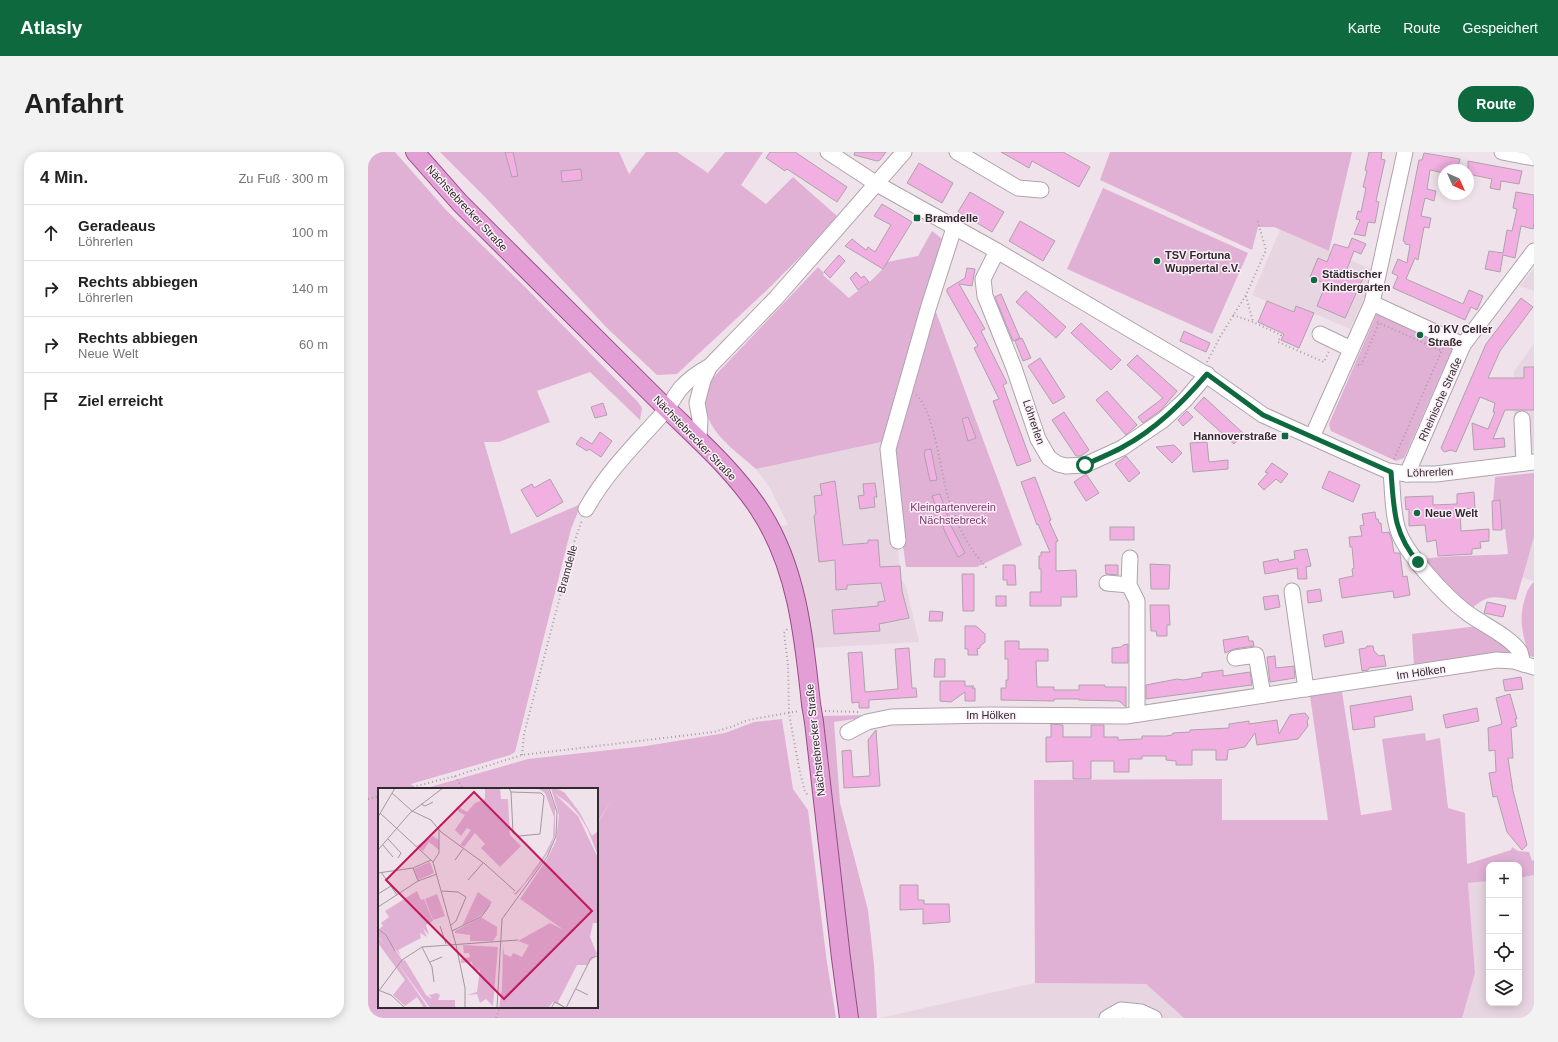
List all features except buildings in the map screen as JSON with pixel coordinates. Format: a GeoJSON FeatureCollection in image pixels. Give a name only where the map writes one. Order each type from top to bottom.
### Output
{"type":"FeatureCollection","features":[{"type":"Feature","properties":{"kind":"main road","name":"Nächstebrecker Straße"},"geometry":{"type":"LineString","coordinates":[[415,152],[460,203],[699,439],[732,475],[759,509],[773,532],[790,576],[800,616],[840,958],[849,1018]]}},
{"type":"Feature","properties":{"kind":"street","name":"Löhrerlen"},"geometry":{"type":"LineString","coordinates":[[828,152],[877,184],[997,251],[1205,373],[1263,415],[1390,472],[1407,474],[1436,474],[1529,463]]}},
{"type":"Feature","properties":{"kind":"street"},"geometry":{"type":"LineString","coordinates":[[699,439],[700,419],[697,403],[703,380],[710,366],[776,298],[904,152]]}},
{"type":"Feature","properties":{"kind":"street"},"geometry":{"type":"LineString","coordinates":[[957,152],[1018,188],[1041,190]]}},
{"type":"Feature","properties":{"kind":"street"},"geometry":{"type":"LineString","coordinates":[[1312,437],[1372,303],[1405,152]]}},
{"type":"Feature","properties":{"kind":"street"},"geometry":{"type":"LineString","coordinates":[[1502,152],[1534,158]]}},
{"type":"Feature","properties":{"kind":"street"},"geometry":{"type":"LineString","coordinates":[[898,541],[888,449],[928,309],[954,228]]}},
{"type":"Feature","properties":{"kind":"street","name":"Löhrerlen"},"geometry":{"type":"LineString","coordinates":[[997,251],[983,279],[985,296],[1014,368],[1038,439],[1049,458],[1058,464],[1066,466],[1085,465],[1122,448],[1163,420],[1185,400],[1205,373]]}},
{"type":"Feature","properties":{"kind":"street","name":"Rheinische Straße"},"geometry":{"type":"LineString","coordinates":[[1407,474],[1463,345],[1534,251]]}},
{"type":"Feature","properties":{"kind":"street"},"geometry":{"type":"LineString","coordinates":[[1372,303],[1463,345]]}},
{"type":"Feature","properties":{"kind":"street"},"geometry":{"type":"LineString","coordinates":[[1320,334],[1351,349]]}},
{"type":"Feature","properties":{"kind":"street"},"geometry":{"type":"LineString","coordinates":[[586,508],[596,490],[614,466],[667,409],[680,389],[698,372],[710,366]]}},
{"type":"Feature","properties":{"kind":"street"},"geometry":{"type":"LineString","coordinates":[[667,409],[688,397],[703,380]]}},
{"type":"Feature","properties":{"kind":"street"},"geometry":{"type":"LineString","coordinates":[[1522,419],[1529,463]]}},
{"type":"Feature","properties":{"kind":"street"},"geometry":{"type":"LineString","coordinates":[[1390,472],[1394,514],[1398,530],[1405,546],[1447,595],[1465,611],[1498,632],[1520,652],[1529,666]]}},
{"type":"Feature","properties":{"kind":"street"},"geometry":{"type":"LineString","coordinates":[[1130,558],[1129,585],[1137,600],[1137,714]]}},
{"type":"Feature","properties":{"kind":"street"},"geometry":{"type":"LineString","coordinates":[[1107,583],[1129,585]]}},
{"type":"Feature","properties":{"kind":"street"},"geometry":{"type":"LineString","coordinates":[[1292,591],[1306,689]]}},
{"type":"Feature","properties":{"kind":"street"},"geometry":{"type":"LineString","coordinates":[[1235,658],[1256,655],[1263,695]]}},
{"type":"Feature","properties":{"kind":"street","name":"Im Hölken"},"geometry":{"type":"LineString","coordinates":[[848,732],[867,722],[890,717],[990,715],[1126,716],[1497,660],[1514,661],[1529,666]]}},
{"type":"Feature","properties":{"kind":"street"},"geometry":{"type":"LineString","coordinates":[[1108,1018],[1121,1010],[1141,1012],[1154,1018]]}},
{"type":"Feature","properties":{"kind":"path"},"geometry":{"type":"LineString","coordinates":[[1205,373],[1220,337],[1246,295],[1266,250],[1257,219]]}},
{"type":"Feature","properties":{"kind":"path"},"geometry":{"type":"LineString","coordinates":[[1246,295],[1252,322]]}},
{"type":"Feature","properties":{"kind":"path"},"geometry":{"type":"LineString","coordinates":[[1233,315],[1281,335],[1278,342],[1324,362],[1334,340]]}},
{"type":"Feature","properties":{"kind":"path"},"geometry":{"type":"LineString","coordinates":[[1366,317],[1442,351],[1390,472]]}},
{"type":"Feature","properties":{"kind":"path"},"geometry":{"type":"LineString","coordinates":[[914,393],[919,398],[926,410],[937,444],[948,496],[956,519],[971,547],[988,570]]}},
{"type":"Feature","properties":{"kind":"path","name":"Bramdelle"},"geometry":{"type":"LineString","coordinates":[[522,755],[524,734],[574,542],[586,508]]}},
{"type":"Feature","properties":{"kind":"path"},"geometry":{"type":"LineString","coordinates":[[791,625],[784,633],[788,665],[789,713],[799,768],[805,792],[809,796]]}},
{"type":"Feature","properties":{"kind":"path"},"geometry":{"type":"LineString","coordinates":[[409,788],[455,776],[522,755],[714,732],[731,728],[748,720],[789,713],[860,712]]}},
{"type":"Feature","properties":{"kind":"path"},"geometry":{"type":"LineString","coordinates":[[455,776],[462,788]]}},
{"type":"Feature","properties":{"kind":"path"},"geometry":{"type":"LineString","coordinates":[[368,799],[378,796]]}},
{"type":"Feature","properties":{"kind":"path"},"geometry":{"type":"LineString","coordinates":[[496,1018],[500,1008]]}},
{"type":"Feature","properties":{"kind":"shaded area","name":"Städtischer Kindergarten"},"geometry":{"type":"Polygon","coordinates":[[[1280,230],[1371,269],[1368,290],[1350,329],[1297,306],[1294,313],[1252,295],[1280,230]]]}},
{"type":"Feature","properties":{"kind":"shaded area"},"geometry":{"type":"Polygon","coordinates":[[[1534,268],[1534,291],[1520,286],[1534,268]]]}},
{"type":"Feature","properties":{"kind":"shaded area"},"geometry":{"type":"Polygon","coordinates":[[[1534,344],[1534,451],[1514,453],[1514,371],[1534,344]]]}},
{"type":"Feature","properties":{"kind":"shaded area"},"geometry":{"type":"Polygon","coordinates":[[[886,441],[901,579],[906,586],[919,642],[814,648],[805,597],[796,565],[780,526],[788,525],[770,488],[756,469],[886,441]]]}},
{"type":"Feature","properties":{"kind":"shaded area"},"geometry":{"type":"Polygon","coordinates":[[[1534,537],[1534,581],[1521,577],[1534,537]]]}},
{"type":"Feature","properties":{"kind":"shaded area"},"geometry":{"type":"Polygon","coordinates":[[[1534,875],[1534,1018],[1462,1018],[1475,973],[1468,883],[1486,881],[1486,1006],[1522,1006],[1522,877],[1534,875]]]}},
{"type":"Feature","properties":{"kind":"shaded area"},"geometry":{"type":"Polygon","coordinates":[[[1035,983],[1146,984],[1184,1018],[880,1018],[1035,983]]]}},
{"type":"Feature","properties":{"kind":"green space"},"geometry":{"type":"Polygon","coordinates":[[[368,152],[395,152],[446,210],[525,287],[638,402],[642,408],[640,420],[590,372],[537,391],[550,422],[499,442],[484,442],[511,534],[581,504],[571,529],[515,752],[510,755],[411,784],[415,788],[378,788],[378,1008],[598,1008],[598,822],[613,798],[598,821],[598,788],[426,788],[528,759],[646,746],[725,733],[754,722],[782,719],[793,789],[808,810],[827,963],[836,1018],[368,1018],[368,152]]]}},
{"type":"Feature","properties":{"kind":"green space"},"geometry":{"type":"Polygon","coordinates":[[[440,152],[619,152],[629,174],[646,152],[677,152],[708,173],[725,152],[763,152],[741,185],[766,204],[793,177],[837,216],[803,254],[767,290],[677,374],[657,375],[607,328],[485,197],[440,152]]]}},
{"type":"Feature","properties":{"kind":"green space"},"geometry":{"type":"Polygon","coordinates":[[[1110,152],[1352,152],[1329,251],[1274,227],[1258,227],[1252,250],[1100,180],[1110,152]]]}},
{"type":"Feature","properties":{"kind":"green space","name":"TSV Fortuna Wuppertal e.V."},"geometry":{"type":"Polygon","coordinates":[[[1103,188],[1248,253],[1212,334],[1067,269],[1103,188]]]}},
{"type":"Feature","properties":{"kind":"green space"},"geometry":{"type":"Polygon","coordinates":[[[932,231],[945,241],[886,441],[756,469],[729,446],[708,418],[706,395],[711,380],[818,267],[824,273],[823,275],[849,298],[874,278],[887,262],[918,256],[932,231]]]}},
{"type":"Feature","properties":{"kind":"green space","name":"Kleingartenverein Nächstebreck"},"geometry":{"type":"Polygon","coordinates":[[[933,304],[1022,545],[977,567],[906,567],[891,462],[933,304]]]}},
{"type":"Feature","properties":{"kind":"green space"},"geometry":{"type":"Polygon","coordinates":[[[1377,313],[1453,347],[1404,458],[1396,461],[1331,431],[1329,424],[1377,313]]]}},
{"type":"Feature","properties":{"kind":"green space"},"geometry":{"type":"Polygon","coordinates":[[[1534,473],[1534,537],[1516,600],[1495,597],[1490,598],[1468,611],[1422,559],[1508,554],[1505,529],[1495,530],[1493,502],[1495,477],[1534,473]]]}},
{"type":"Feature","properties":{"kind":"green space"},"geometry":{"type":"Polygon","coordinates":[[[1534,582],[1534,657],[1529,656],[1522,628],[1522,614],[1527,591],[1534,582]]]}},
{"type":"Feature","properties":{"kind":"green space"},"geometry":{"type":"Polygon","coordinates":[[[1478,626],[1508,644],[1509,653],[1414,667],[1412,634],[1478,626]]]}},
{"type":"Feature","properties":{"kind":"green space"},"geometry":{"type":"Polygon","coordinates":[[[1342,692],[1361,815],[1392,810],[1382,739],[1425,733],[1426,741],[1440,738],[1448,808],[1465,813],[1467,864],[1511,850],[1512,847],[1518,851],[1529,852],[1532,861],[1534,860],[1534,875],[1522,877],[1522,862],[1486,862],[1486,881],[1468,883],[1475,973],[1462,1018],[1184,1018],[1146,984],[1035,983],[1034,780],[1222,779],[1222,820],[1328,820],[1310,696],[1342,692]]]}},
{"type":"Feature","properties":{"kind":"green space"},"geometry":{"type":"Polygon","coordinates":[[[868,715],[868,717],[834,722],[840,803],[868,910],[874,965],[877,1018],[855,1018],[821,716],[868,715]]]}},
{"type":"Feature","properties":{"kind":"place","name":"Bramdelle"},"geometry":{"type":"Point","coordinates":[917,218]}},
{"type":"Feature","properties":{"kind":"place","name":"TSV Fortuna Wuppertal e.V."},"geometry":{"type":"Point","coordinates":[1157,261]}},
{"type":"Feature","properties":{"kind":"place","name":"Städtischer Kindergarten"},"geometry":{"type":"Point","coordinates":[1314,280]}},
{"type":"Feature","properties":{"kind":"place","name":"10 KV Celler Straße"},"geometry":{"type":"Point","coordinates":[1420,335]}},
{"type":"Feature","properties":{"kind":"place","name":"Hannoverstraße"},"geometry":{"type":"Point","coordinates":[1285,436]}},
{"type":"Feature","properties":{"kind":"place","name":"Neue Welt"},"geometry":{"type":"Point","coordinates":[1417,513]}},
{"type":"Feature","properties":{"kind":"route"},"geometry":{"type":"LineString","coordinates":[[1085,465],[1122,448],[1163,420],[1185,400],[1207,374],[1263,415],[1391,472],[1394,514],[1398,530],[1405,546],[1418,562]]}}]}
